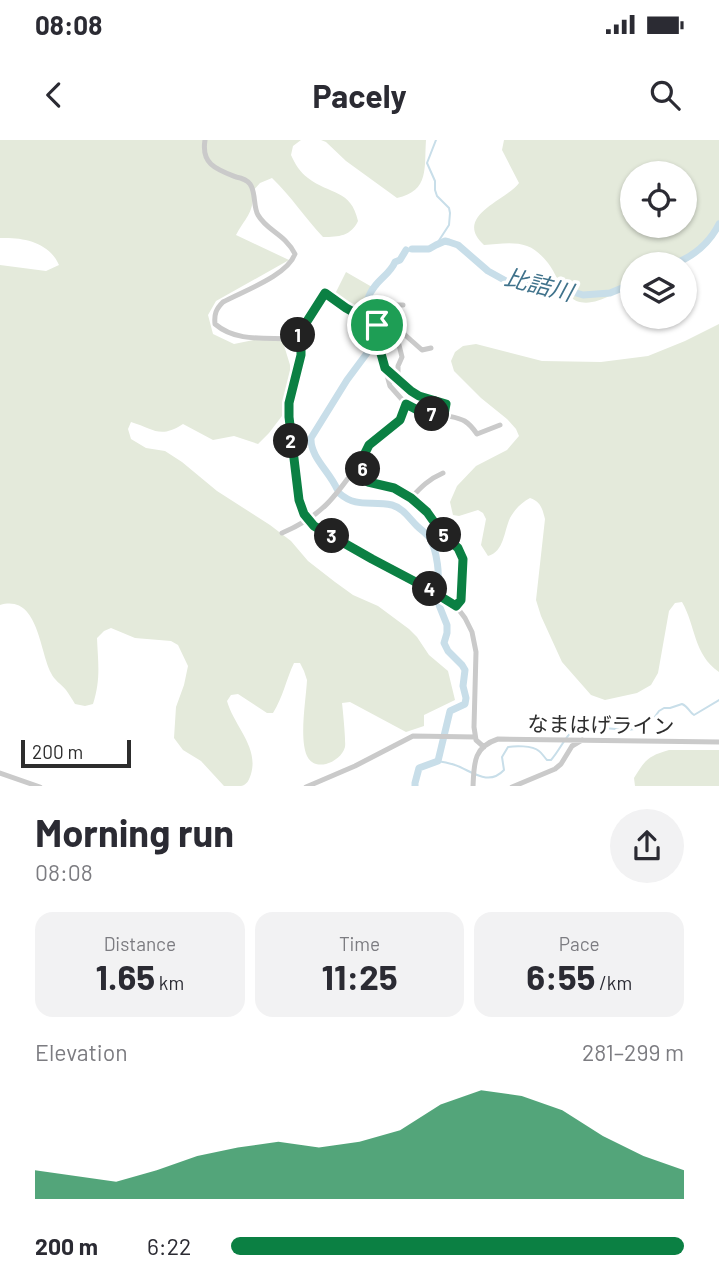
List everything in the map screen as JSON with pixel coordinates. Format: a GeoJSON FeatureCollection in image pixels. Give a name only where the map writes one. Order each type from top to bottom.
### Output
{"type":"FeatureCollection","features":[{"type":"Feature","properties":{"kind":"street"},"geometry":{"type":"LineString","coordinates":[[205,140],[204,153],[207,160],[221,171],[250,184],[256,212],[264,223],[283,237],[295,254],[286,268],[218,307],[214,315],[215,324],[222,331],[237,336],[294,339],[325,293],[380,329],[380,350],[390,386],[406,404],[425,414],[465,419],[477,434],[500,425]]}},
{"type":"Feature","properties":{"kind":"street"},"geometry":{"type":"LineString","coordinates":[[377,325],[386,305],[403,305]]}},
{"type":"Feature","properties":{"kind":"street"},"geometry":{"type":"LineString","coordinates":[[398,379],[398,366],[402,357],[398,341],[402,334],[422,350],[431,348]]}},
{"type":"Feature","properties":{"kind":"street"},"geometry":{"type":"LineString","coordinates":[[294,339],[301,349],[301,355],[289,403],[289,417],[299,500],[304,514],[314,526],[456,606],[472,632],[476,652],[475,737],[484,747],[475,762],[473,786]]}},
{"type":"Feature","properties":{"kind":"street"},"geometry":{"type":"LineString","coordinates":[[385,368],[419,396],[446,404],[444,415]]}},
{"type":"Feature","properties":{"kind":"street"},"geometry":{"type":"LineString","coordinates":[[282,533],[308,519],[336,496],[369,445],[400,420],[406,404]]}},
{"type":"Feature","properties":{"kind":"street"},"geometry":{"type":"LineString","coordinates":[[364,455],[362,464],[364,477],[368,482],[394,488],[411,498],[458,548],[463,559],[461,600],[456,606]]}},
{"type":"Feature","properties":{"kind":"street"},"geometry":{"type":"LineString","coordinates":[[411,498],[420,487],[443,473]]}},
{"type":"Feature","properties":{"kind":"street"},"geometry":{"type":"LineString","coordinates":[[306,786],[331,779],[413,736],[475,737]]}},
{"type":"Feature","properties":{"kind":"street","name":"なまはげライン"},"geometry":{"type":"LineString","coordinates":[[484,747],[506,739],[719,742]]}},
{"type":"Feature","properties":{"kind":"street"},"geometry":{"type":"LineString","coordinates":[[512,786],[555,769],[572,746],[582,740]]}},
{"type":"Feature","properties":{"kind":"street"},"geometry":{"type":"LineString","coordinates":[[0,782],[2,774],[40,786]]}},
{"type":"Feature","properties":{"kind":"green space"},"geometry":{"type":"Polygon","coordinates":[[[0,140],[301,140],[293,146],[291,155],[296,165],[308,178],[339,194],[350,203],[358,221],[352,230],[344,235],[323,237],[272,178],[260,183],[253,191],[251,210],[236,235],[289,260],[216,301],[208,315],[213,334],[234,344],[263,338],[278,338],[283,342],[290,365],[290,385],[285,412],[269,433],[258,444],[234,436],[213,440],[183,424],[163,432],[131,422],[128,429],[131,439],[146,448],[165,451],[182,462],[217,491],[291,541],[308,561],[335,582],[353,595],[378,606],[417,637],[429,655],[448,671],[455,700],[424,715],[424,726],[406,732],[350,702],[342,703],[345,733],[343,752],[328,764],[316,764],[307,756],[303,739],[307,680],[300,663],[294,663],[273,713],[267,713],[238,694],[231,695],[227,701],[249,746],[253,764],[245,785],[224,786],[201,761],[183,750],[174,738],[176,707],[188,666],[178,645],[171,641],[135,638],[111,628],[104,631],[97,638],[98,679],[93,704],[75,704],[51,673],[30,615],[13,604],[0,605],[0,265],[46,271],[59,265],[49,251],[34,242],[0,238],[0,140]]]}},
{"type":"Feature","properties":{"kind":"green space"},"geometry":{"type":"Polygon","coordinates":[[[321,140],[426,140],[425,168],[420,184],[408,195],[397,198],[321,140]]]}},
{"type":"Feature","properties":{"kind":"green space"},"geometry":{"type":"Polygon","coordinates":[[[504,140],[719,140],[719,230],[710,243],[697,253],[620,252],[620,290],[600,300],[583,303],[568,295],[548,263],[533,249],[506,243],[484,245],[476,235],[474,225],[478,217],[519,183],[502,150],[504,140]]]}},
{"type":"Feature","properties":{"kind":"green space"},"geometry":{"type":"Polygon","coordinates":[[[346,272],[372,287],[363,315],[334,296],[346,272]]]}},
{"type":"Feature","properties":{"kind":"green space"},"geometry":{"type":"Polygon","coordinates":[[[719,324],[719,672],[704,657],[682,602],[675,603],[669,611],[658,673],[651,685],[637,693],[605,700],[591,695],[562,662],[541,616],[536,600],[545,519],[539,504],[530,498],[519,506],[510,518],[500,546],[488,556],[481,545],[486,519],[483,513],[478,510],[459,516],[453,515],[450,502],[457,486],[476,466],[507,450],[519,436],[507,419],[454,371],[451,361],[455,352],[463,346],[476,344],[542,361],[601,362],[648,356],[719,324]]]}},
{"type":"Feature","properties":{"kind":"green space"},"geometry":{"type":"Polygon","coordinates":[[[669,750],[719,750],[719,786],[635,786],[634,778],[644,763],[656,754],[669,750]]]}},
{"type":"Feature","properties":{"kind":"waterway"},"geometry":{"type":"LineString","coordinates":[[436,140],[427,163],[435,181],[437,196],[449,208],[450,213],[449,225],[436,245]]}},
{"type":"Feature","properties":{"kind":"waterway","name":"比詰川"},"geometry":{"type":"LineString","coordinates":[[696,252],[711,238],[719,224]]}},
{"type":"Feature","properties":{"kind":"waterway","name":"比詰川"},"geometry":{"type":"LineString","coordinates":[[412,249],[429,249],[445,241],[458,245],[488,271],[513,283],[543,283],[583,295],[610,293],[620,289]]}},
{"type":"Feature","properties":{"kind":"waterway","name":"比詰川"},"geometry":{"type":"LineString","coordinates":[[364,315],[373,289],[406,250]]}},
{"type":"Feature","properties":{"kind":"waterway","name":"比詰川"},"geometry":{"type":"LineString","coordinates":[[337,489],[317,458],[311,438],[347,380],[373,345],[364,322]]}},
{"type":"Feature","properties":{"kind":"waterway","name":"比詰川"},"geometry":{"type":"LineString","coordinates":[[339,493],[358,503],[396,506],[429,537],[437,564],[436,591]]}},
{"type":"Feature","properties":{"kind":"waterway","name":"比詰川"},"geometry":{"type":"LineString","coordinates":[[415,786],[419,768],[438,761],[450,711],[465,704],[466,698],[463,686],[465,670],[444,643],[447,625],[435,595]]}},
{"type":"Feature","properties":{"kind":"waterway"},"geometry":{"type":"LineString","coordinates":[[438,761],[480,776],[492,777],[504,770],[502,757],[508,747],[536,749],[547,760],[551,760],[567,737],[579,726],[634,729],[654,718],[664,708],[682,704],[694,715],[719,700]]}},
{"type":"Feature","properties":{"kind":"route"},"geometry":{"type":"LineString","coordinates":[[325,293],[377,325],[380,329],[380,350],[385,368],[419,396],[446,404],[444,415],[425,414],[406,404],[400,420],[369,445],[362,464],[364,477],[368,482],[394,488],[411,498],[432,517],[444,536],[458,548],[463,559],[461,600],[456,606],[314,526],[304,514],[299,500],[289,417],[289,403],[301,355],[301,349],[294,339],[325,293]]}}]}
